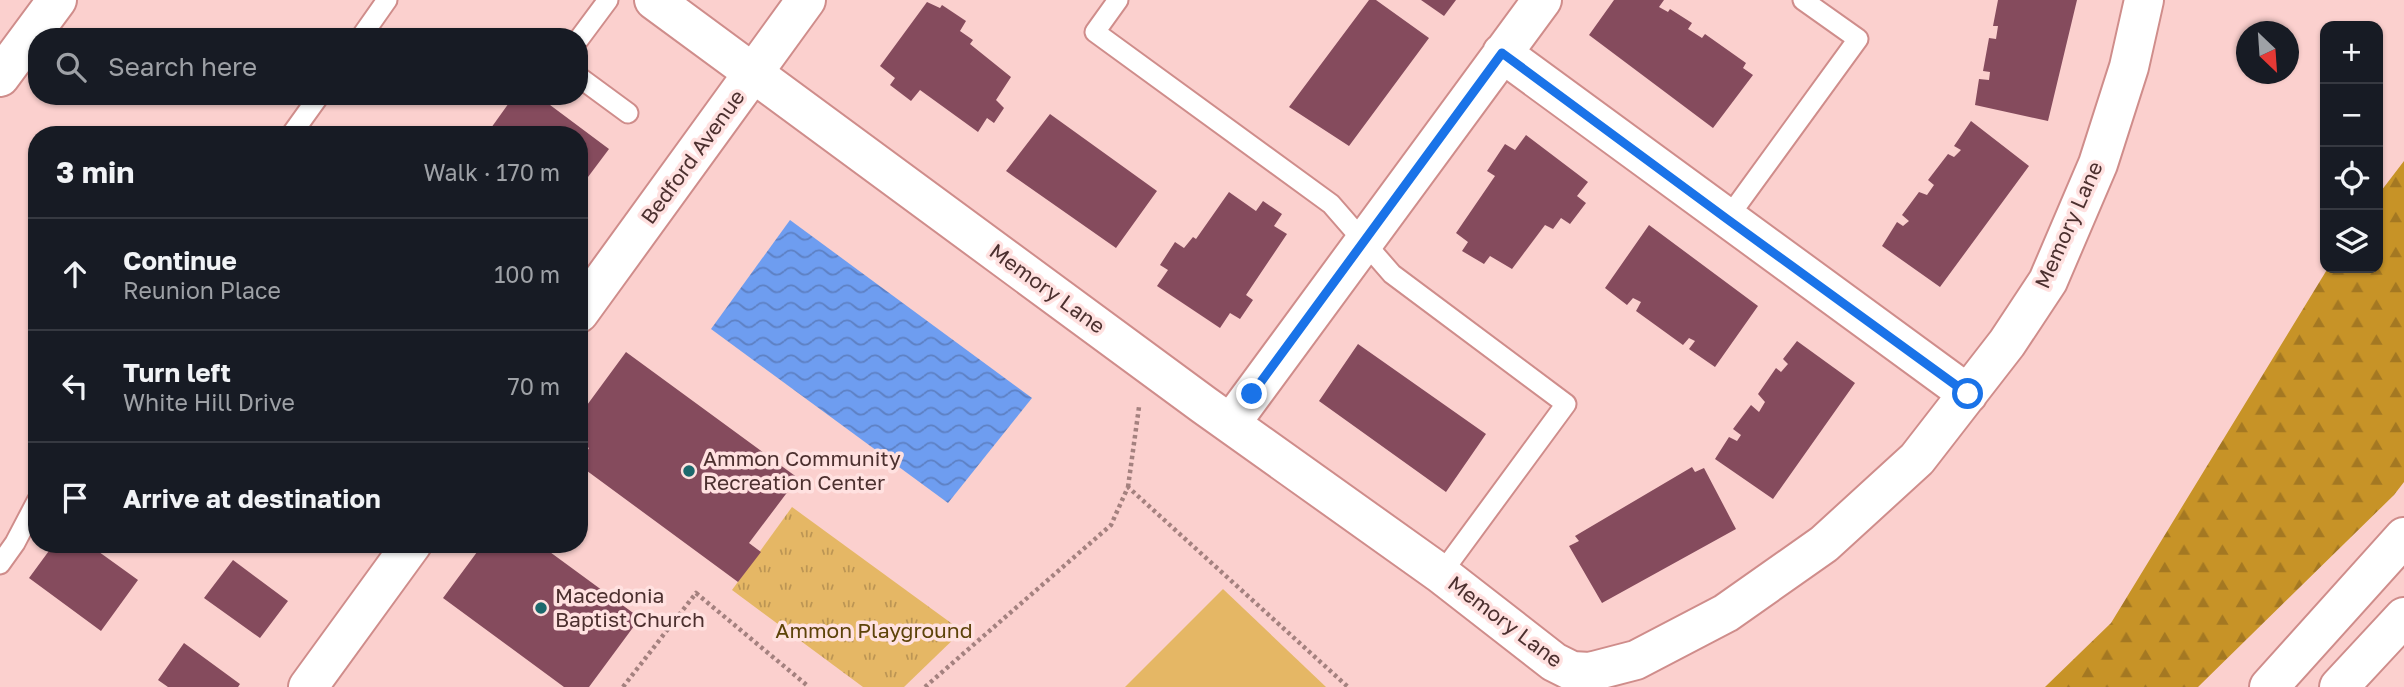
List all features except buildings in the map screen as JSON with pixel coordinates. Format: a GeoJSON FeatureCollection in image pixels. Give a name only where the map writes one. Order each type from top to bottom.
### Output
{"type":"FeatureCollection","features":[{"type":"Feature","properties":{"kind":"street"},"geometry":{"type":"LineString","coordinates":[[36,28],[57,0]]}},
{"type":"Feature","properties":{"kind":"street","name":"Memory Lane"},"geometry":{"type":"LineString","coordinates":[[654,0],[1204,405],[1441,574],[1561,667],[1590,672],[1636,660],[1726,613],[1825,544],[1917,459],[2007,343],[2048,281],[2098,164],[2129,67],[2144,0]]}},
{"type":"Feature","properties":{"kind":"street","name":"Bedford Avenue"},"geometry":{"type":"LineString","coordinates":[[588,301],[806,0]]}},
{"type":"Feature","properties":{"kind":"street"},"geometry":{"type":"LineString","coordinates":[[1231,423],[1542,0]]}},
{"type":"Feature","properties":{"kind":"street"},"geometry":{"type":"LineString","coordinates":[[0,76],[28,39]]}},
{"type":"Feature","properties":{"kind":"street"},"geometry":{"type":"LineString","coordinates":[[1502,53],[1968,394]]}},
{"type":"Feature","properties":{"kind":"street"},"geometry":{"type":"LineString","coordinates":[[2270,687],[2404,537]]}},
{"type":"Feature","properties":{"kind":"street"},"geometry":{"type":"LineString","coordinates":[[308,687],[405,553]]}},
{"type":"Feature","properties":{"kind":"street"},"geometry":{"type":"LineString","coordinates":[[2339,687],[2404,617]]}},
{"type":"Feature","properties":{"kind":"lane"},"geometry":{"type":"LineString","coordinates":[[367,28],[387,0]]}},
{"type":"Feature","properties":{"kind":"lane"},"geometry":{"type":"LineString","coordinates":[[587,28],[608,0]]}},
{"type":"Feature","properties":{"kind":"lane"},"geometry":{"type":"LineString","coordinates":[[1118,0],[1095,32],[1331,204],[1392,274],[1566,404],[1441,574]]}},
{"type":"Feature","properties":{"kind":"lane"},"geometry":{"type":"LineString","coordinates":[[1727,219],[1858,39],[1803,0]]}},
{"type":"Feature","properties":{"kind":"lane"},"geometry":{"type":"LineString","coordinates":[[588,84],[628,113]]}},
{"type":"Feature","properties":{"kind":"lane"},"geometry":{"type":"LineString","coordinates":[[297,126],[312,105]]}},
{"type":"Feature","properties":{"kind":"lane"},"geometry":{"type":"LineString","coordinates":[[0,564],[28,518]]}},
{"type":"Feature","properties":{"kind":"path"},"geometry":{"type":"LineString","coordinates":[[925,687],[1111,525],[1128,487],[1140,403]]}},
{"type":"Feature","properties":{"kind":"path"},"geometry":{"type":"LineString","coordinates":[[1128,487],[1348,687]]}},
{"type":"Feature","properties":{"kind":"path"},"geometry":{"type":"LineString","coordinates":[[623,687],[696,593],[809,687]]}},
{"type":"Feature","properties":{"kind":"green space"},"geometry":{"type":"Polygon","coordinates":[[[2404,161],[2404,482],[2394,495],[2198,687],[2045,687],[2111,623],[2325,273],[2383,273],[2383,188],[2404,161]]]}},
{"type":"Feature","properties":{"kind":"green space","name":"Ammon Playground"},"geometry":{"type":"Polygon","coordinates":[[[792,507],[962,631],[904,687],[863,687],[732,590],[792,507]]]}},
{"type":"Feature","properties":{"kind":"green space"},"geometry":{"type":"Polygon","coordinates":[[[1223,589],[1326,687],[1125,687],[1223,589]]]}},
{"type":"Feature","properties":{"kind":"water"},"geometry":{"type":"Polygon","coordinates":[[[790,220],[1032,398],[948,503],[711,329],[790,220]]]}},
{"type":"Feature","properties":{"kind":"place","name":"Ammon Community Recreation Center"},"geometry":{"type":"Point","coordinates":[689,471]}},
{"type":"Feature","properties":{"kind":"place","name":"Macedonia Baptist Church"},"geometry":{"type":"Point","coordinates":[541,608]}},
{"type":"Feature","properties":{"kind":"route"},"geometry":{"type":"LineString","coordinates":[[1252,394],[1502,53],[1968,394]]}}]}
